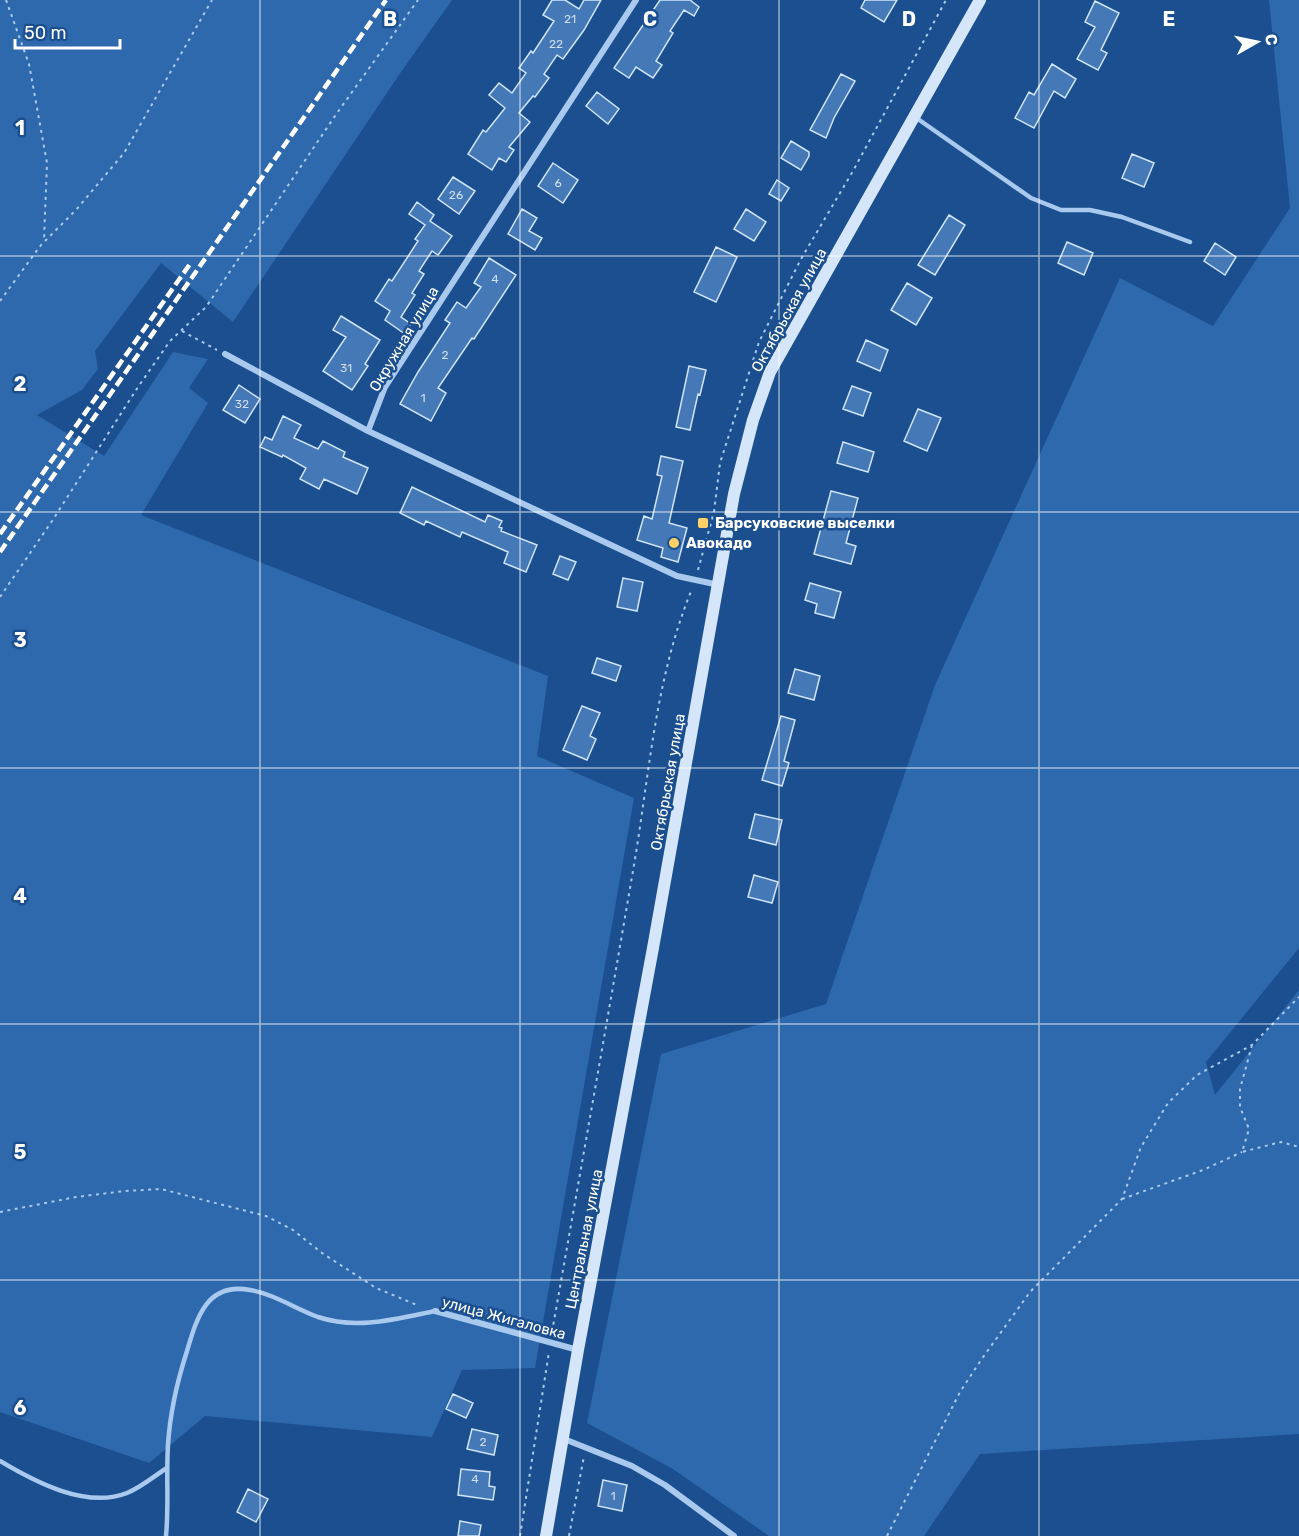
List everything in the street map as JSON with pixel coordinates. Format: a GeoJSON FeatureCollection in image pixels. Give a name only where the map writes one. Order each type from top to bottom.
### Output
{"type":"FeatureCollection","features":[{"type":"Feature","properties":{"kind":"main road","name":"Октябрьская улица"},"geometry":{"type":"LineString","coordinates":[[653,948],[734,494],[753,420],[770,372],[978,2]]}},
{"type":"Feature","properties":{"kind":"main road","name":"Центральная улица"},"geometry":{"type":"LineString","coordinates":[[546,1536],[578,1350],[653,948]]}},
{"type":"Feature","properties":{"kind":"street","name":"Окружная улица"},"geometry":{"type":"LineString","coordinates":[[368,431],[385,387],[636,0]]}},
{"type":"Feature","properties":{"kind":"street"},"geometry":{"type":"LineString","coordinates":[[225,354],[368,431],[677,576],[719,585]]}},
{"type":"Feature","properties":{"kind":"street","name":"улица Жигаловка"},"geometry":{"type":"LineString","coordinates":[[435,1311],[578,1350]]}},
{"type":"Feature","properties":{"kind":"street"},"geometry":{"type":"LineString","coordinates":[[564,1439],[625,1462],[665,1485],[734,1536]]}},
{"type":"Feature","properties":{"kind":"lane"},"geometry":{"type":"LineString","coordinates":[[915,117],[1031,198],[1061,210],[1090,210],[1122,217],[1190,242]]}},
{"type":"Feature","properties":{"kind":"lane","name":"улица Жигаловка"},"geometry":{"type":"LineString","coordinates":[[166,1536],[169,1424],[177,1382],[192,1333],[201,1311],[210,1299],[218,1293],[233,1288],[254,1291],[319,1317],[349,1323],[368,1324],[435,1311]]}},
{"type":"Feature","properties":{"kind":"lane"},"geometry":{"type":"LineString","coordinates":[[0,1461],[65,1492],[93,1496],[114,1496],[127,1493],[167,1468]]}},
{"type":"Feature","properties":{"kind":"path"},"geometry":{"type":"LineString","coordinates":[[6,0],[29,64],[47,163],[44,242]]}},
{"type":"Feature","properties":{"kind":"path"},"geometry":{"type":"LineString","coordinates":[[0,301],[44,242],[76,210],[124,153],[212,0]]}},
{"type":"Feature","properties":{"kind":"path"},"geometry":{"type":"LineString","coordinates":[[0,597],[170,341],[206,307],[348,96],[418,0]]}},
{"type":"Feature","properties":{"kind":"path"},"geometry":{"type":"LineString","coordinates":[[520,1536],[550,1344],[635,856],[660,696],[679,620],[695,581],[714,512],[720,463],[759,342],[801,259],[853,171],[946,0]]}},
{"type":"Feature","properties":{"kind":"path"},"geometry":{"type":"LineString","coordinates":[[181,331],[225,354]]}},
{"type":"Feature","properties":{"kind":"path"},"geometry":{"type":"LineString","coordinates":[[887,1536],[960,1392],[1030,1293],[1122,1199],[1141,1147],[1168,1103],[1197,1075],[1252,1045],[1299,997]]}},
{"type":"Feature","properties":{"kind":"path"},"geometry":{"type":"LineString","coordinates":[[1242,1152],[1249,1129],[1240,1107],[1240,1089],[1252,1045]]}},
{"type":"Feature","properties":{"kind":"path"},"geometry":{"type":"LineString","coordinates":[[1122,1199],[1203,1170],[1242,1152],[1281,1142],[1299,1148]]}},
{"type":"Feature","properties":{"kind":"path"},"geometry":{"type":"LineString","coordinates":[[0,1212],[76,1197],[161,1189],[266,1216],[293,1230],[322,1253],[376,1288],[435,1311]]}},
{"type":"Feature","properties":{"kind":"path"},"geometry":{"type":"LineString","coordinates":[[569,1536],[586,1446]]}},
{"type":"Feature","properties":{"kind":"shaded area"},"geometry":{"type":"Polygon","coordinates":[[[0,0],[452,0],[233,322],[161,263],[95,351],[98,369],[82,390],[37,415],[104,456],[173,352],[208,359],[189,388],[208,403],[141,515],[548,676],[537,756],[634,798],[535,1368],[462,1370],[432,1437],[205,1416],[149,1463],[0,1412],[0,0]]]}},
{"type":"Feature","properties":{"kind":"shaded area"},"geometry":{"type":"Polygon","coordinates":[[[1269,0],[1299,0],[1299,948],[1206,1062],[1215,1095],[1299,990],[1299,1434],[980,1454],[924,1536],[769,1536],[673,1469],[587,1423],[661,1054],[826,1004],[935,685],[1120,278],[1213,326],[1290,208],[1269,0]]]}},
{"type":"Feature","properties":{"kind":"building"},"geometry":{"type":"Polygon","coordinates":[[[552,0],[565,0],[579,9],[584,0],[601,0],[584,30],[563,59],[557,55],[544,74],[549,78],[519,113],[530,122],[509,147],[514,150],[506,162],[499,158],[492,170],[468,154],[483,130],[486,132],[505,108],[489,95],[499,83],[512,93],[526,73],[519,68],[531,51],[533,53],[554,21],[543,15],[552,0]]]}},
{"type":"Feature","properties":{"kind":"building"},"geometry":{"type":"Polygon","coordinates":[[[660,0],[690,0],[699,7],[694,16],[684,10],[670,31],[673,33],[656,61],[662,65],[653,78],[636,67],[629,78],[614,68],[660,0]]]}},
{"type":"Feature","properties":{"kind":"building"},"geometry":{"type":"Polygon","coordinates":[[[865,0],[897,0],[884,22],[861,8],[865,0]]]}},
{"type":"Feature","properties":{"kind":"building"},"geometry":{"type":"Polygon","coordinates":[[[1095,1],[1119,13],[1101,50],[1107,53],[1098,70],[1077,59],[1095,27],[1085,22],[1095,1]]]}},
{"type":"Feature","properties":{"kind":"building"},"geometry":{"type":"Polygon","coordinates":[[[1052,64],[1076,79],[1065,98],[1054,91],[1034,128],[1015,118],[1029,92],[1034,95],[1052,64]]]}},
{"type":"Feature","properties":{"kind":"building"},"geometry":{"type":"Polygon","coordinates":[[[841,74],[855,81],[834,118],[826,138],[810,130],[841,74]]]}},
{"type":"Feature","properties":{"kind":"building"},"geometry":{"type":"Polygon","coordinates":[[[597,92],[619,109],[608,124],[586,106],[597,92]]]}},
{"type":"Feature","properties":{"kind":"building"},"geometry":{"type":"Polygon","coordinates":[[[791,141],[809,152],[801,170],[781,158],[791,141]]]}},
{"type":"Feature","properties":{"kind":"building"},"geometry":{"type":"Polygon","coordinates":[[[1132,154],[1154,163],[1144,187],[1122,178],[1132,154]]]}},
{"type":"Feature","properties":{"kind":"building"},"geometry":{"type":"Polygon","coordinates":[[[553,163],[578,180],[563,203],[538,186],[553,163]]]}},
{"type":"Feature","properties":{"kind":"building"},"geometry":{"type":"Polygon","coordinates":[[[453,177],[475,191],[459,214],[438,199],[453,177]]]}},
{"type":"Feature","properties":{"kind":"building"},"geometry":{"type":"Polygon","coordinates":[[[777,180],[789,188],[781,201],[769,194],[777,180]]]}},
{"type":"Feature","properties":{"kind":"building"},"geometry":{"type":"Polygon","coordinates":[[[417,202],[434,215],[430,221],[452,236],[438,255],[432,251],[419,271],[424,274],[412,293],[415,295],[401,317],[411,324],[405,334],[385,320],[390,311],[375,301],[389,279],[392,281],[418,241],[415,239],[425,225],[409,214],[417,202]]]}},
{"type":"Feature","properties":{"kind":"building"},"geometry":{"type":"Polygon","coordinates":[[[522,209],[537,218],[529,231],[542,238],[535,250],[508,234],[522,209]]]}},
{"type":"Feature","properties":{"kind":"building"},"geometry":{"type":"Polygon","coordinates":[[[746,209],[766,222],[754,241],[734,229],[746,209]]]}},
{"type":"Feature","properties":{"kind":"building"},"geometry":{"type":"Polygon","coordinates":[[[949,215],[965,225],[935,275],[918,265],[949,215]]]}},
{"type":"Feature","properties":{"kind":"building"},"geometry":{"type":"Polygon","coordinates":[[[1067,242],[1093,253],[1084,275],[1058,263],[1067,242]]]}},
{"type":"Feature","properties":{"kind":"building"},"geometry":{"type":"Polygon","coordinates":[[[1215,243],[1236,257],[1225,275],[1204,261],[1215,243]]]}},
{"type":"Feature","properties":{"kind":"building"},"geometry":{"type":"Polygon","coordinates":[[[716,247],[737,257],[716,302],[694,292],[716,247]]]}},
{"type":"Feature","properties":{"kind":"building"},"geometry":{"type":"Polygon","coordinates":[[[489,258],[516,275],[438,388],[446,393],[431,421],[400,404],[450,323],[445,320],[457,302],[466,308],[481,287],[474,283],[489,258]]]}},
{"type":"Feature","properties":{"kind":"building"},"geometry":{"type":"Polygon","coordinates":[[[907,283],[932,298],[916,325],[891,310],[907,283]]]}},
{"type":"Feature","properties":{"kind":"building"},"geometry":{"type":"Polygon","coordinates":[[[341,316],[380,340],[365,364],[368,366],[352,390],[323,371],[346,337],[333,330],[341,316]]]}},
{"type":"Feature","properties":{"kind":"building"},"geometry":{"type":"Polygon","coordinates":[[[866,340],[888,350],[880,371],[857,361],[866,340]]]}},
{"type":"Feature","properties":{"kind":"building"},"geometry":{"type":"Polygon","coordinates":[[[689,366],[706,370],[690,430],[676,427],[689,366]]]}},
{"type":"Feature","properties":{"kind":"building"},"geometry":{"type":"Polygon","coordinates":[[[239,385],[260,399],[245,423],[223,410],[239,385]]]}},
{"type":"Feature","properties":{"kind":"building"},"geometry":{"type":"Polygon","coordinates":[[[852,386],[871,393],[863,416],[843,409],[852,386]]]}},
{"type":"Feature","properties":{"kind":"building"},"geometry":{"type":"Polygon","coordinates":[[[918,409],[941,418],[927,451],[904,441],[918,409]]]}},
{"type":"Feature","properties":{"kind":"building"},"geometry":{"type":"Polygon","coordinates":[[[283,416],[301,425],[294,438],[318,449],[323,441],[345,452],[343,457],[368,468],[357,494],[324,479],[319,489],[300,479],[306,468],[283,455],[282,457],[260,447],[265,437],[272,440],[283,416]]]}},
{"type":"Feature","properties":{"kind":"building"},"geometry":{"type":"Polygon","coordinates":[[[843,442],[874,452],[868,472],[837,463],[843,442]]]}},
{"type":"Feature","properties":{"kind":"building"},"geometry":{"type":"Polygon","coordinates":[[[661,456],[683,461],[669,523],[687,528],[678,562],[661,557],[663,548],[637,540],[644,516],[652,519],[662,476],[657,475],[661,456]]]}},
{"type":"Feature","properties":{"kind":"building"},"geometry":{"type":"Polygon","coordinates":[[[412,487],[485,522],[488,515],[502,521],[499,527],[502,528],[501,531],[537,545],[526,572],[504,563],[508,552],[462,532],[460,537],[426,521],[424,525],[400,513],[412,487]]]}},
{"type":"Feature","properties":{"kind":"building"},"geometry":{"type":"Polygon","coordinates":[[[831,491],[858,498],[846,543],[856,546],[851,564],[814,554],[831,491]]]}},
{"type":"Feature","properties":{"kind":"building"},"geometry":{"type":"Polygon","coordinates":[[[560,556],[576,562],[568,580],[553,574],[560,556]]]}},
{"type":"Feature","properties":{"kind":"building"},"geometry":{"type":"Polygon","coordinates":[[[623,578],[643,582],[637,611],[617,607],[623,578]]]}},
{"type":"Feature","properties":{"kind":"building"},"geometry":{"type":"Polygon","coordinates":[[[810,583],[841,592],[834,618],[815,613],[817,604],[805,600],[810,583]]]}},
{"type":"Feature","properties":{"kind":"building"},"geometry":{"type":"Polygon","coordinates":[[[597,658],[621,666],[616,681],[592,673],[597,658]]]}},
{"type":"Feature","properties":{"kind":"building"},"geometry":{"type":"Polygon","coordinates":[[[795,669],[820,676],[814,700],[788,693],[795,669]]]}},
{"type":"Feature","properties":{"kind":"building"},"geometry":{"type":"Polygon","coordinates":[[[582,706],[600,713],[590,736],[596,739],[587,760],[563,750],[582,706]]]}},
{"type":"Feature","properties":{"kind":"building"},"geometry":{"type":"Polygon","coordinates":[[[781,716],[795,720],[784,761],[789,763],[782,786],[762,780],[781,716]]]}},
{"type":"Feature","properties":{"kind":"building"},"geometry":{"type":"Polygon","coordinates":[[[755,814],[782,820],[776,845],[749,838],[755,814]]]}},
{"type":"Feature","properties":{"kind":"building"},"geometry":{"type":"Polygon","coordinates":[[[754,875],[778,882],[772,903],[748,897],[754,875]]]}},
{"type":"Feature","properties":{"kind":"building"},"geometry":{"type":"Polygon","coordinates":[[[453,1394],[473,1403],[466,1418],[446,1409],[453,1394]]]}},
{"type":"Feature","properties":{"kind":"building"},"geometry":{"type":"Polygon","coordinates":[[[472,1429],[498,1435],[494,1455],[467,1449],[472,1429]]]}},
{"type":"Feature","properties":{"kind":"building"},"geometry":{"type":"Polygon","coordinates":[[[461,1469],[490,1472],[489,1486],[495,1487],[493,1500],[458,1495],[461,1469]]]}},
{"type":"Feature","properties":{"kind":"building"},"geometry":{"type":"Polygon","coordinates":[[[603,1480],[627,1485],[622,1511],[598,1506],[603,1480]]]}},
{"type":"Feature","properties":{"kind":"building"},"geometry":{"type":"Polygon","coordinates":[[[248,1489],[268,1499],[256,1522],[237,1512],[248,1489]]]}},
{"type":"Feature","properties":{"kind":"building"},"geometry":{"type":"Polygon","coordinates":[[[460,1521],[481,1525],[479,1536],[458,1536],[460,1521]]]}},
{"type":"Feature","properties":{"kind":"railway"},"geometry":{"type":"LineString","coordinates":[[0,552],[386,0]]}},
{"type":"Feature","properties":{"kind":"railway"},"geometry":{"type":"LineString","coordinates":[[0,534],[190,264]]}},
{"type":"Feature","properties":{"kind":"place","name":"Барсуковские выселки"},"geometry":{"type":"Point","coordinates":[703,523]}},
{"type":"Feature","properties":{"kind":"place","name":"Авокадо"},"geometry":{"type":"Point","coordinates":[674,543]}}]}
